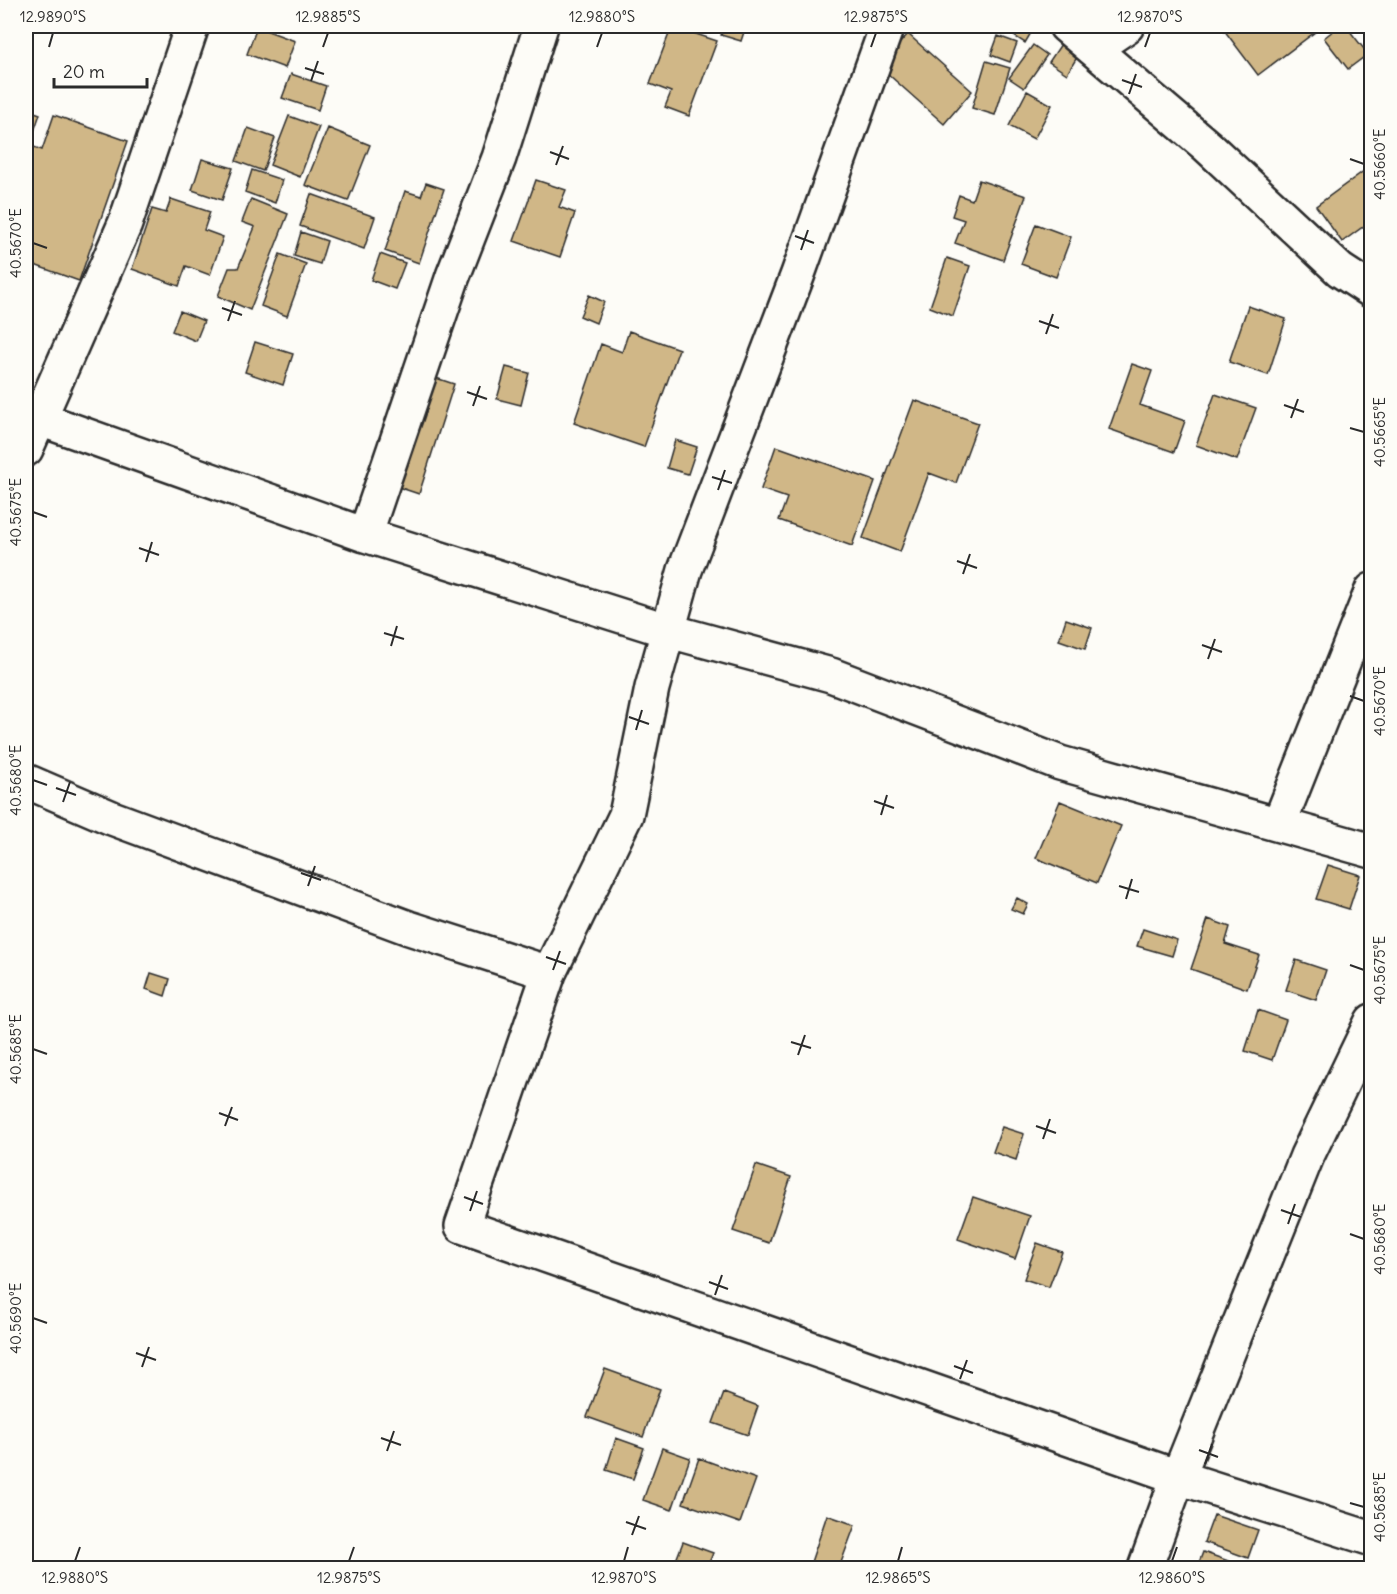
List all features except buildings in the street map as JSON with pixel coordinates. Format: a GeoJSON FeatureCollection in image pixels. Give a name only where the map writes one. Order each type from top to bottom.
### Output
{"type":"FeatureCollection","features":[{"type":"Feature","properties":{"kind":"street"},"geometry":{"type":"LineString","coordinates":[[26,449],[32,416],[125,224],[192,26]]}},
{"type":"Feature","properties":{"kind":"street"},"geometry":{"type":"LineString","coordinates":[[365,535],[453,276],[499,158],[541,26]]}},
{"type":"Feature","properties":{"kind":"street"},"geometry":{"type":"LineString","coordinates":[[887,26],[798,274],[685,570],[666,630],[626,815],[549,973],[462,1226],[1178,1477],[1371,1539]]}},
{"type":"Feature","properties":{"kind":"street"},"geometry":{"type":"LineString","coordinates":[[1066,26],[1207,146],[1340,270],[1371,291]]}},
{"type":"Feature","properties":{"kind":"street"},"geometry":{"type":"LineString","coordinates":[[1093,50],[1127,26]]}},
{"type":"Feature","properties":{"kind":"street"},"geometry":{"type":"LineString","coordinates":[[32,416],[365,535],[666,630],[831,675],[1060,763],[1371,850]]}},
{"type":"Feature","properties":{"kind":"street"},"geometry":{"type":"LineString","coordinates":[[1279,824],[1371,590]]}},
{"type":"Feature","properties":{"kind":"street"},"geometry":{"type":"LineString","coordinates":[[26,781],[112,818],[409,928],[549,973]]}},
{"type":"Feature","properties":{"kind":"street"},"geometry":{"type":"LineString","coordinates":[[1144,1569],[1178,1477],[1307,1156],[1371,1021]]}}]}
